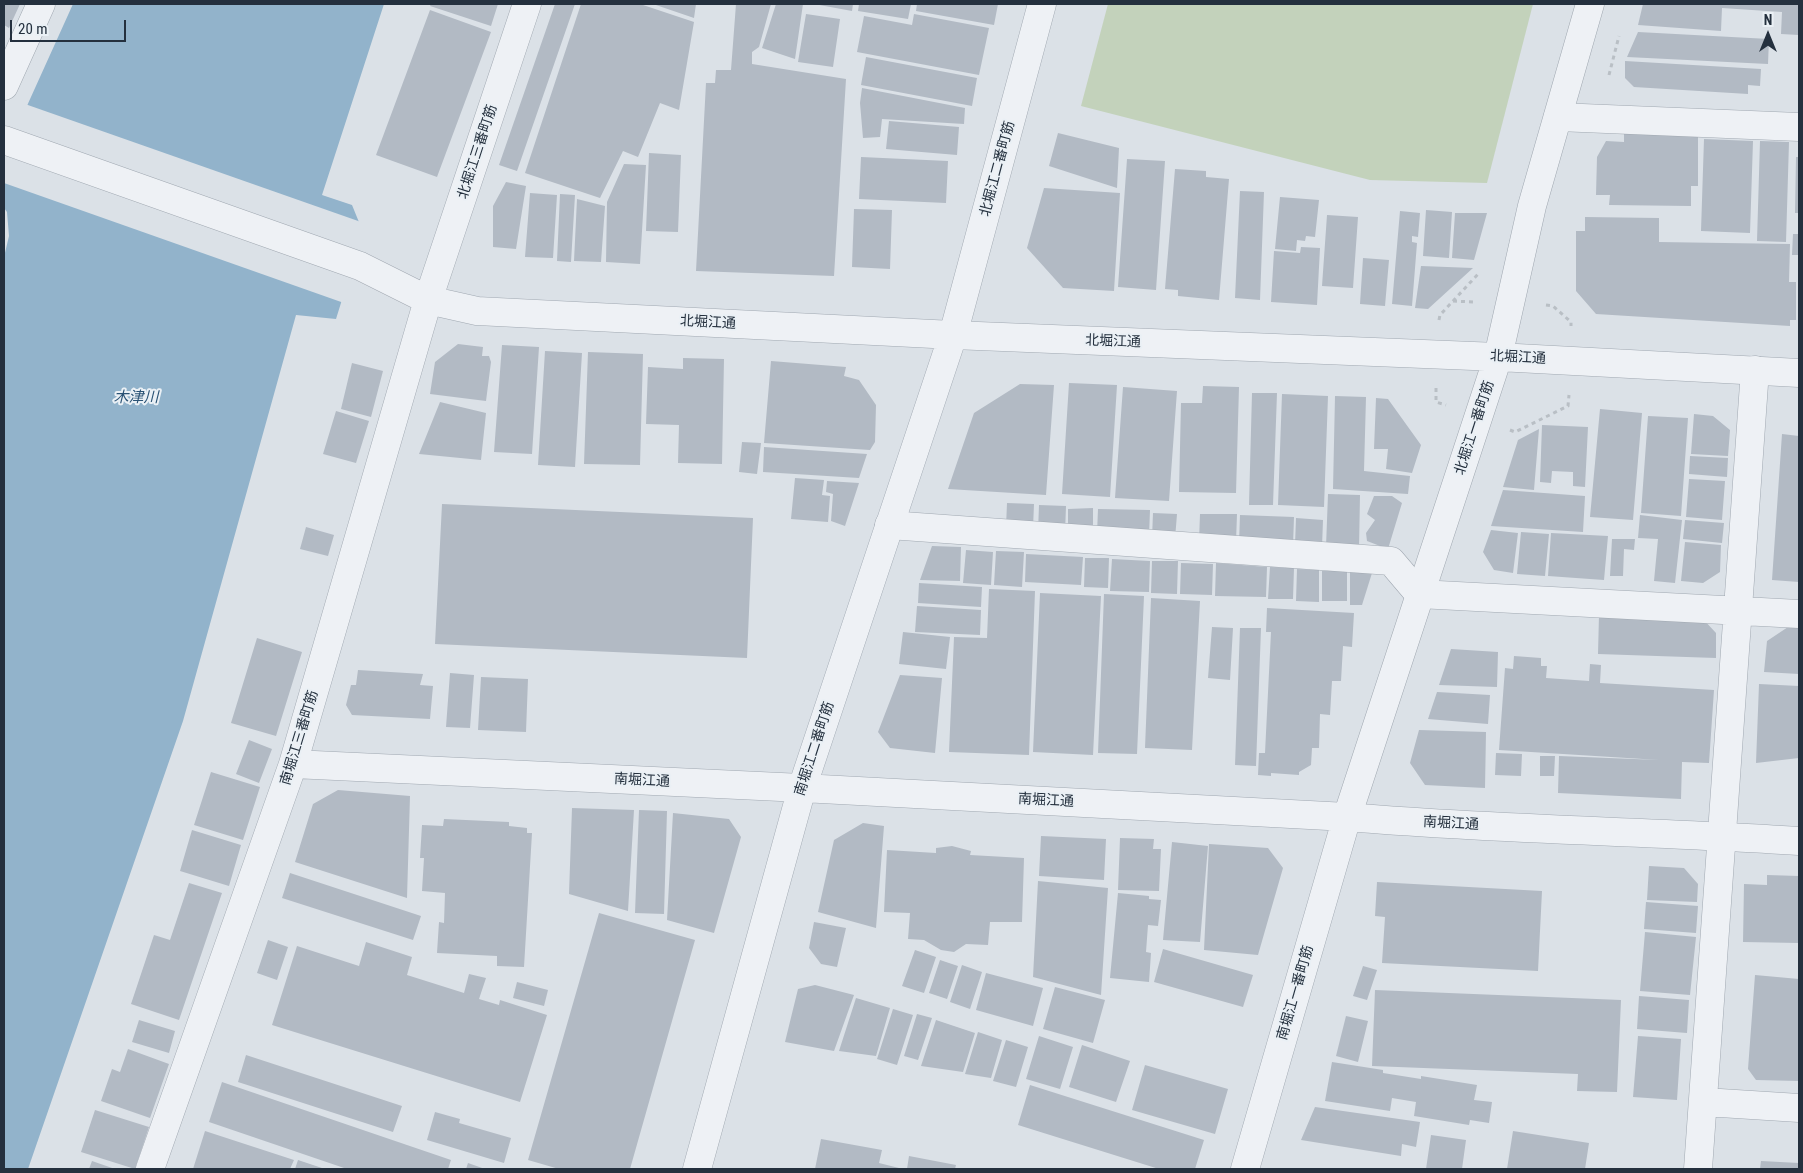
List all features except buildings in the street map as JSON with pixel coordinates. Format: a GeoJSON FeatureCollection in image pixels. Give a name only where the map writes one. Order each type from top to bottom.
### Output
{"type":"FeatureCollection","features":[{"type":"Feature","properties":{"kind":"street"},"geometry":{"type":"LineString","coordinates":[[4,86],[41,4]]}},
{"type":"Feature","properties":{"kind":"street","name":"北堀江三番町筋"},"geometry":{"type":"LineString","coordinates":[[428,300],[527,4]]}},
{"type":"Feature","properties":{"kind":"street","name":"北堀江二番町筋"},"geometry":{"type":"LineString","coordinates":[[953,335],[1042,4]]}},
{"type":"Feature","properties":{"kind":"street","name":"北堀江一番町筋"},"geometry":{"type":"LineString","coordinates":[[1347,817],[1498,357],[1532,206],[1590,4]]}},
{"type":"Feature","properties":{"kind":"street"},"geometry":{"type":"LineString","coordinates":[[1558,117],[1799,127]]}},
{"type":"Feature","properties":{"kind":"street","name":"北堀江通"},"geometry":{"type":"LineString","coordinates":[[4,140],[360,266],[428,300],[477,311],[953,335],[1498,357],[1799,373]]}},
{"type":"Feature","properties":{"kind":"street","name":"南堀江三番町筋"},"geometry":{"type":"LineString","coordinates":[[150,1169],[293,764],[428,300]]}},
{"type":"Feature","properties":{"kind":"street","name":"南堀江二番町筋"},"geometry":{"type":"LineString","coordinates":[[697,1169],[802,788],[953,335]]}},
{"type":"Feature","properties":{"kind":"street"},"geometry":{"type":"LineString","coordinates":[[1698,1169],[1755,370]]}},
{"type":"Feature","properties":{"kind":"street"},"geometry":{"type":"LineString","coordinates":[[889,525],[1391,561],[1419,594],[1799,614]]}},
{"type":"Feature","properties":{"kind":"street","name":"南堀江通"},"geometry":{"type":"LineString","coordinates":[[293,764],[802,788],[1410,822],[1799,841]]}},
{"type":"Feature","properties":{"kind":"street","name":"南堀江一番町筋"},"geometry":{"type":"LineString","coordinates":[[1245,1169],[1347,817]]}},
{"type":"Feature","properties":{"kind":"street"},"geometry":{"type":"LineString","coordinates":[[1704,1102],[1799,1108]]}},
{"type":"Feature","properties":{"kind":"path"},"geometry":{"type":"LineString","coordinates":[[1609,75],[1621,31]]}},
{"type":"Feature","properties":{"kind":"path"},"geometry":{"type":"LineString","coordinates":[[1553,306],[1571,322]]}},
{"type":"Feature","properties":{"kind":"path"},"geometry":{"type":"LineString","coordinates":[[1515,432],[1568,406]]}},
{"type":"Feature","properties":{"kind":"green space"},"geometry":{"type":"Polygon","coordinates":[[[1108,4],[1533,4],[1487,183],[1370,180],[1081,106],[1108,4]]]}},
{"type":"Feature","properties":{"kind":"water","name":"木津川"},"geometry":{"type":"Polygon","coordinates":[[[73,4],[384,4],[322,195],[352,205],[363,232],[336,319],[296,315],[183,721],[28,1169],[4,1169],[4,257],[9,236],[7,212],[4,208],[4,174],[26,108],[73,4]]]}},
{"type":"Feature","properties":{"kind":"pier"},"geometry":{"type":"Polygon","coordinates":[[[25,104],[361,222],[365,233],[344,303],[4,183],[4,166],[25,104]]]}}]}
